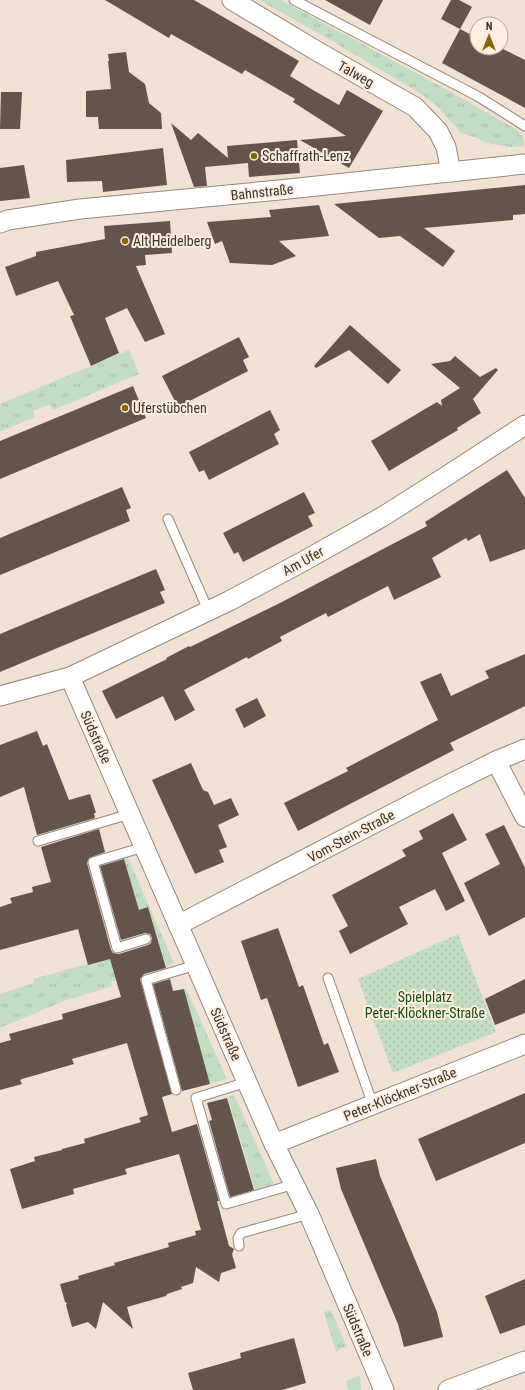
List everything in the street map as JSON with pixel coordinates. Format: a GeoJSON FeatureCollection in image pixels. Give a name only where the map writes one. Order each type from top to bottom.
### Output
{"type":"FeatureCollection","features":[{"type":"Feature","properties":{"kind":"street","name":"Talweg"},"geometry":{"type":"LineString","coordinates":[[232,0],[315,50],[415,107],[438,131],[446,147],[451,172]]}},
{"type":"Feature","properties":{"kind":"street","name":"Bahnstraße"},"geometry":{"type":"LineString","coordinates":[[0,222],[80,209],[271,191],[525,164]]}},
{"type":"Feature","properties":{"kind":"street","name":"Am Ufer"},"geometry":{"type":"LineString","coordinates":[[0,696],[70,677],[229,601],[382,517],[525,425]]}},
{"type":"Feature","properties":{"kind":"street","name":"Südstraße"},"geometry":{"type":"LineString","coordinates":[[70,677],[274,1144],[309,1214],[384,1390]]}},
{"type":"Feature","properties":{"kind":"street","name":"Vom-Stein-Straße"},"geometry":{"type":"LineString","coordinates":[[178,925],[496,761],[525,749]]}},
{"type":"Feature","properties":{"kind":"street"},"geometry":{"type":"LineString","coordinates":[[496,761],[525,817]]}},
{"type":"Feature","properties":{"kind":"street","name":"Peter-Klöckner-Straße"},"geometry":{"type":"LineString","coordinates":[[274,1144],[525,1044]]}},
{"type":"Feature","properties":{"kind":"street"},"geometry":{"type":"LineString","coordinates":[[448,1390],[525,1361]]}},
{"type":"Feature","properties":{"kind":"lane"},"geometry":{"type":"LineString","coordinates":[[294,0],[479,97],[525,126]]}},
{"type":"Feature","properties":{"kind":"lane"},"geometry":{"type":"LineString","coordinates":[[168,519],[208,610]]}},
{"type":"Feature","properties":{"kind":"lane"},"geometry":{"type":"LineString","coordinates":[[38,841],[130,814]]}},
{"type":"Feature","properties":{"kind":"lane"},"geometry":{"type":"LineString","coordinates":[[144,847],[93,862],[117,948],[146,939]]}},
{"type":"Feature","properties":{"kind":"lane"},"geometry":{"type":"LineString","coordinates":[[176,1090],[146,980],[196,965]]}},
{"type":"Feature","properties":{"kind":"lane"},"geometry":{"type":"LineString","coordinates":[[328,978],[373,1105]]}},
{"type":"Feature","properties":{"kind":"lane"},"geometry":{"type":"LineString","coordinates":[[248,1082],[196,1098],[226,1204],[295,1184]]}},
{"type":"Feature","properties":{"kind":"lane"},"geometry":{"type":"LineString","coordinates":[[239,1246],[238,1236],[244,1232],[309,1214]]}},
{"type":"Feature","properties":{"kind":"green space"},"geometry":{"type":"Polygon","coordinates":[[[259,0],[281,0],[451,92],[517,130],[523,137],[524,146],[510,147],[491,144],[461,133],[437,106],[421,94],[259,0]]]}},
{"type":"Feature","properties":{"kind":"green space"},"geometry":{"type":"Polygon","coordinates":[[[129,350],[139,374],[53,410],[50,404],[33,411],[35,417],[0,432],[0,404],[129,350]]]}},
{"type":"Feature","properties":{"kind":"green space"},"geometry":{"type":"Polygon","coordinates":[[[128,858],[174,963],[166,966],[148,907],[139,910],[124,859],[128,858]]]}},
{"type":"Feature","properties":{"kind":"green space","name":"Spielplatz Peter-Klöckner-Straße"},"geometry":{"type":"Polygon","coordinates":[[[458,934],[496,1032],[393,1073],[358,979],[458,934]]]}},
{"type":"Feature","properties":{"kind":"green space"},"geometry":{"type":"Polygon","coordinates":[[[110,958],[116,980],[111,982],[112,986],[64,1001],[0,1028],[0,994],[34,983],[33,979],[110,958]]]}},
{"type":"Feature","properties":{"kind":"green space"},"geometry":{"type":"Polygon","coordinates":[[[186,988],[227,1079],[210,1084],[184,989],[186,988]]]}},
{"type":"Feature","properties":{"kind":"green space"},"geometry":{"type":"Polygon","coordinates":[[[234,1095],[274,1184],[255,1190],[228,1097],[234,1095]]]}},
{"type":"Feature","properties":{"kind":"green space"},"geometry":{"type":"Polygon","coordinates":[[[331,1310],[347,1347],[336,1352],[324,1312],[331,1310]]]}},
{"type":"Feature","properties":{"kind":"green space"},"geometry":{"type":"Polygon","coordinates":[[[360,1375],[361,1390],[348,1390],[346,1381],[360,1375]]]}},
{"type":"Feature","properties":{"kind":"building"},"geometry":{"type":"Polygon","coordinates":[[[105,0],[194,0],[299,61],[290,76],[313,90],[339,105],[347,90],[383,111],[349,168],[300,140],[346,136],[293,102],[295,99],[245,70],[242,74],[171,34],[169,38],[105,0]]]}},
{"type":"Feature","properties":{"kind":"building"},"geometry":{"type":"Polygon","coordinates":[[[325,0],[383,0],[370,25],[325,0]]]}},
{"type":"Feature","properties":{"kind":"building"},"geometry":{"type":"Polygon","coordinates":[[[451,0],[459,0],[472,7],[460,29],[441,19],[451,0]]]}},
{"type":"Feature","properties":{"kind":"building"},"geometry":{"type":"Polygon","coordinates":[[[460,29],[469,34],[469,56],[509,56],[509,52],[525,60],[525,108],[442,63],[460,29]]]}},
{"type":"Feature","properties":{"kind":"building"},"geometry":{"type":"Polygon","coordinates":[[[126,52],[129,72],[145,84],[149,103],[161,113],[162,129],[99,129],[98,117],[86,117],[86,91],[111,89],[108,54],[126,52]]]}},
{"type":"Feature","properties":{"kind":"building"},"geometry":{"type":"Polygon","coordinates":[[[1,92],[22,92],[20,129],[0,129],[1,92]]]}},
{"type":"Feature","properties":{"kind":"building"},"geometry":{"type":"Polygon","coordinates":[[[171,123],[191,140],[198,133],[228,158],[227,146],[297,140],[300,173],[249,177],[248,163],[205,167],[207,186],[194,187],[171,123]]]}},
{"type":"Feature","properties":{"kind":"building"},"geometry":{"type":"Polygon","coordinates":[[[163,148],[167,185],[103,192],[102,181],[67,182],[66,160],[163,148]]]}},
{"type":"Feature","properties":{"kind":"building"},"geometry":{"type":"Polygon","coordinates":[[[24,165],[30,198],[0,201],[0,168],[24,165]]]}},
{"type":"Feature","properties":{"kind":"building"},"geometry":{"type":"Polygon","coordinates":[[[525,185],[525,214],[513,215],[513,220],[424,228],[455,251],[443,267],[400,236],[379,238],[334,204],[525,185]]]}},
{"type":"Feature","properties":{"kind":"building"},"geometry":{"type":"Polygon","coordinates":[[[319,205],[329,236],[279,241],[296,256],[272,265],[230,263],[222,241],[215,244],[207,222],[271,217],[269,210],[319,205]]]}},
{"type":"Feature","properties":{"kind":"building"},"geometry":{"type":"Polygon","coordinates":[[[170,221],[172,253],[145,255],[146,265],[136,266],[165,334],[145,342],[127,308],[105,318],[119,353],[91,366],[70,316],[74,315],[58,281],[16,296],[5,267],[36,256],[36,252],[105,239],[104,226],[170,221]]]}},
{"type":"Feature","properties":{"kind":"building"},"geometry":{"type":"Polygon","coordinates":[[[350,325],[401,370],[388,384],[349,350],[316,368],[314,366],[350,325]]]}},
{"type":"Feature","properties":{"kind":"building"},"geometry":{"type":"Polygon","coordinates":[[[239,337],[249,357],[243,360],[248,371],[178,407],[162,376],[239,337]]]}},
{"type":"Feature","properties":{"kind":"building"},"geometry":{"type":"Polygon","coordinates":[[[455,356],[480,377],[496,368],[498,370],[473,399],[481,413],[457,428],[458,430],[389,471],[371,441],[437,402],[442,406],[441,400],[460,388],[431,364],[450,361],[455,356]]]}},
{"type":"Feature","properties":{"kind":"building"},"geometry":{"type":"Polygon","coordinates":[[[133,386],[146,418],[0,479],[0,441],[133,386]]]}},
{"type":"Feature","properties":{"kind":"building"},"geometry":{"type":"Polygon","coordinates":[[[270,410],[280,430],[274,434],[279,444],[209,480],[204,470],[199,472],[189,452],[270,410]]]}},
{"type":"Feature","properties":{"kind":"building"},"geometry":{"type":"Polygon","coordinates":[[[507,470],[525,498],[525,549],[490,562],[480,534],[468,541],[466,538],[432,558],[441,577],[394,600],[388,586],[328,617],[326,613],[280,637],[282,641],[248,659],[247,657],[184,690],[195,710],[175,721],[163,696],[116,719],[102,691],[167,659],[166,658],[189,646],[190,647],[280,603],[427,526],[425,522],[507,470]]]}},
{"type":"Feature","properties":{"kind":"building"},"geometry":{"type":"Polygon","coordinates":[[[122,487],[131,508],[126,510],[130,521],[0,575],[0,538],[122,487]]]}},
{"type":"Feature","properties":{"kind":"building"},"geometry":{"type":"Polygon","coordinates":[[[304,492],[315,513],[308,516],[313,526],[243,562],[238,552],[234,554],[223,533],[304,492]]]}},
{"type":"Feature","properties":{"kind":"building"},"geometry":{"type":"Polygon","coordinates":[[[156,569],[165,590],[160,592],[165,603],[0,672],[0,634],[156,569]]]}},
{"type":"Feature","properties":{"kind":"building"},"geometry":{"type":"Polygon","coordinates":[[[525,654],[525,706],[450,743],[454,750],[298,831],[284,803],[348,771],[346,768],[438,720],[420,682],[441,673],[451,696],[489,678],[485,671],[525,654]]]}},
{"type":"Feature","properties":{"kind":"building"},"geometry":{"type":"Polygon","coordinates":[[[257,698],[266,716],[244,728],[235,709],[257,698]]]}},
{"type":"Feature","properties":{"kind":"building"},"geometry":{"type":"Polygon","coordinates":[[[37,731],[43,746],[47,744],[69,800],[90,794],[96,813],[94,813],[95,818],[37,835],[24,787],[0,797],[0,745],[37,731]]]}},
{"type":"Feature","properties":{"kind":"building"},"geometry":{"type":"Polygon","coordinates":[[[191,763],[203,790],[208,792],[214,805],[231,798],[239,815],[218,825],[227,847],[219,850],[224,862],[195,874],[152,780],[191,763]]]}},
{"type":"Feature","properties":{"kind":"building"},"geometry":{"type":"Polygon","coordinates":[[[453,813],[467,840],[442,853],[465,901],[446,911],[435,889],[399,907],[408,924],[350,954],[339,931],[348,926],[332,895],[406,856],[402,850],[423,839],[419,831],[453,813]]]}},
{"type":"Feature","properties":{"kind":"building"},"geometry":{"type":"Polygon","coordinates":[[[504,825],[525,868],[525,917],[489,936],[464,883],[500,864],[485,834],[504,825]]]}},
{"type":"Feature","properties":{"kind":"building"},"geometry":{"type":"Polygon","coordinates":[[[99,829],[105,852],[89,858],[87,863],[111,950],[113,953],[119,954],[148,945],[151,943],[152,938],[150,934],[145,933],[121,940],[100,866],[124,859],[139,910],[148,907],[166,968],[144,974],[140,979],[172,1094],[162,1097],[172,1132],[197,1124],[219,1201],[217,1201],[229,1246],[234,1249],[232,1254],[236,1268],[221,1273],[219,1282],[196,1267],[193,1283],[181,1287],[182,1289],[167,1294],[166,1296],[127,1307],[133,1329],[103,1302],[96,1329],[88,1322],[72,1327],[66,1305],[67,1303],[65,1302],[60,1284],[79,1279],[78,1276],[115,1265],[114,1263],[169,1247],[168,1243],[196,1235],[195,1231],[201,1230],[179,1154],[125,1169],[127,1174],[73,1189],[74,1194],[22,1209],[10,1169],[35,1161],[34,1157],[85,1143],[84,1139],[141,1122],[139,1118],[148,1115],[127,1043],[72,1059],[74,1064],[22,1079],[20,1080],[22,1084],[0,1090],[0,1043],[11,1040],[9,1034],[63,1019],[62,1014],[121,997],[110,959],[88,965],[78,929],[0,950],[0,907],[12,903],[10,898],[33,892],[32,887],[51,882],[41,847],[99,829]]]}},
{"type":"Feature","properties":{"kind":"building"},"geometry":{"type":"Polygon","coordinates":[[[278,928],[299,987],[303,985],[324,1045],[328,1043],[339,1072],[298,1087],[267,998],[261,1000],[241,941],[278,928]]]}},
{"type":"Feature","properties":{"kind":"building"},"geometry":{"type":"Polygon","coordinates":[[[170,979],[173,991],[184,989],[210,1084],[182,1091],[153,984],[170,979]]]}},
{"type":"Feature","properties":{"kind":"building"},"geometry":{"type":"Polygon","coordinates":[[[525,979],[525,1013],[495,1025],[485,999],[525,979]]]}},
{"type":"Feature","properties":{"kind":"building"},"geometry":{"type":"Polygon","coordinates":[[[525,1093],[525,1143],[436,1181],[418,1139],[525,1093]]]}},
{"type":"Feature","properties":{"kind":"building"},"geometry":{"type":"Polygon","coordinates":[[[227,1098],[254,1190],[230,1197],[209,1121],[212,1120],[207,1103],[227,1098]]]}},
{"type":"Feature","properties":{"kind":"building"},"geometry":{"type":"Polygon","coordinates":[[[376,1159],[380,1176],[437,1312],[443,1337],[404,1347],[398,1324],[341,1189],[336,1168],[376,1159]]]}},
{"type":"Feature","properties":{"kind":"building"},"geometry":{"type":"Polygon","coordinates":[[[525,1279],[525,1325],[500,1334],[485,1296],[525,1279]]]}},
{"type":"Feature","properties":{"kind":"building"},"geometry":{"type":"Polygon","coordinates":[[[294,1338],[306,1383],[282,1390],[193,1390],[188,1373],[241,1358],[240,1353],[294,1338]]]}},
{"type":"Feature","properties":{"kind":"place","name":"Schaffrath-Lenz"},"geometry":{"type":"Point","coordinates":[254,156]}},
{"type":"Feature","properties":{"kind":"place","name":"Alt Heidelberg"},"geometry":{"type":"Point","coordinates":[125,241]}},
{"type":"Feature","properties":{"kind":"place","name":"Uferstübchen"},"geometry":{"type":"Point","coordinates":[125,408]}}]}
